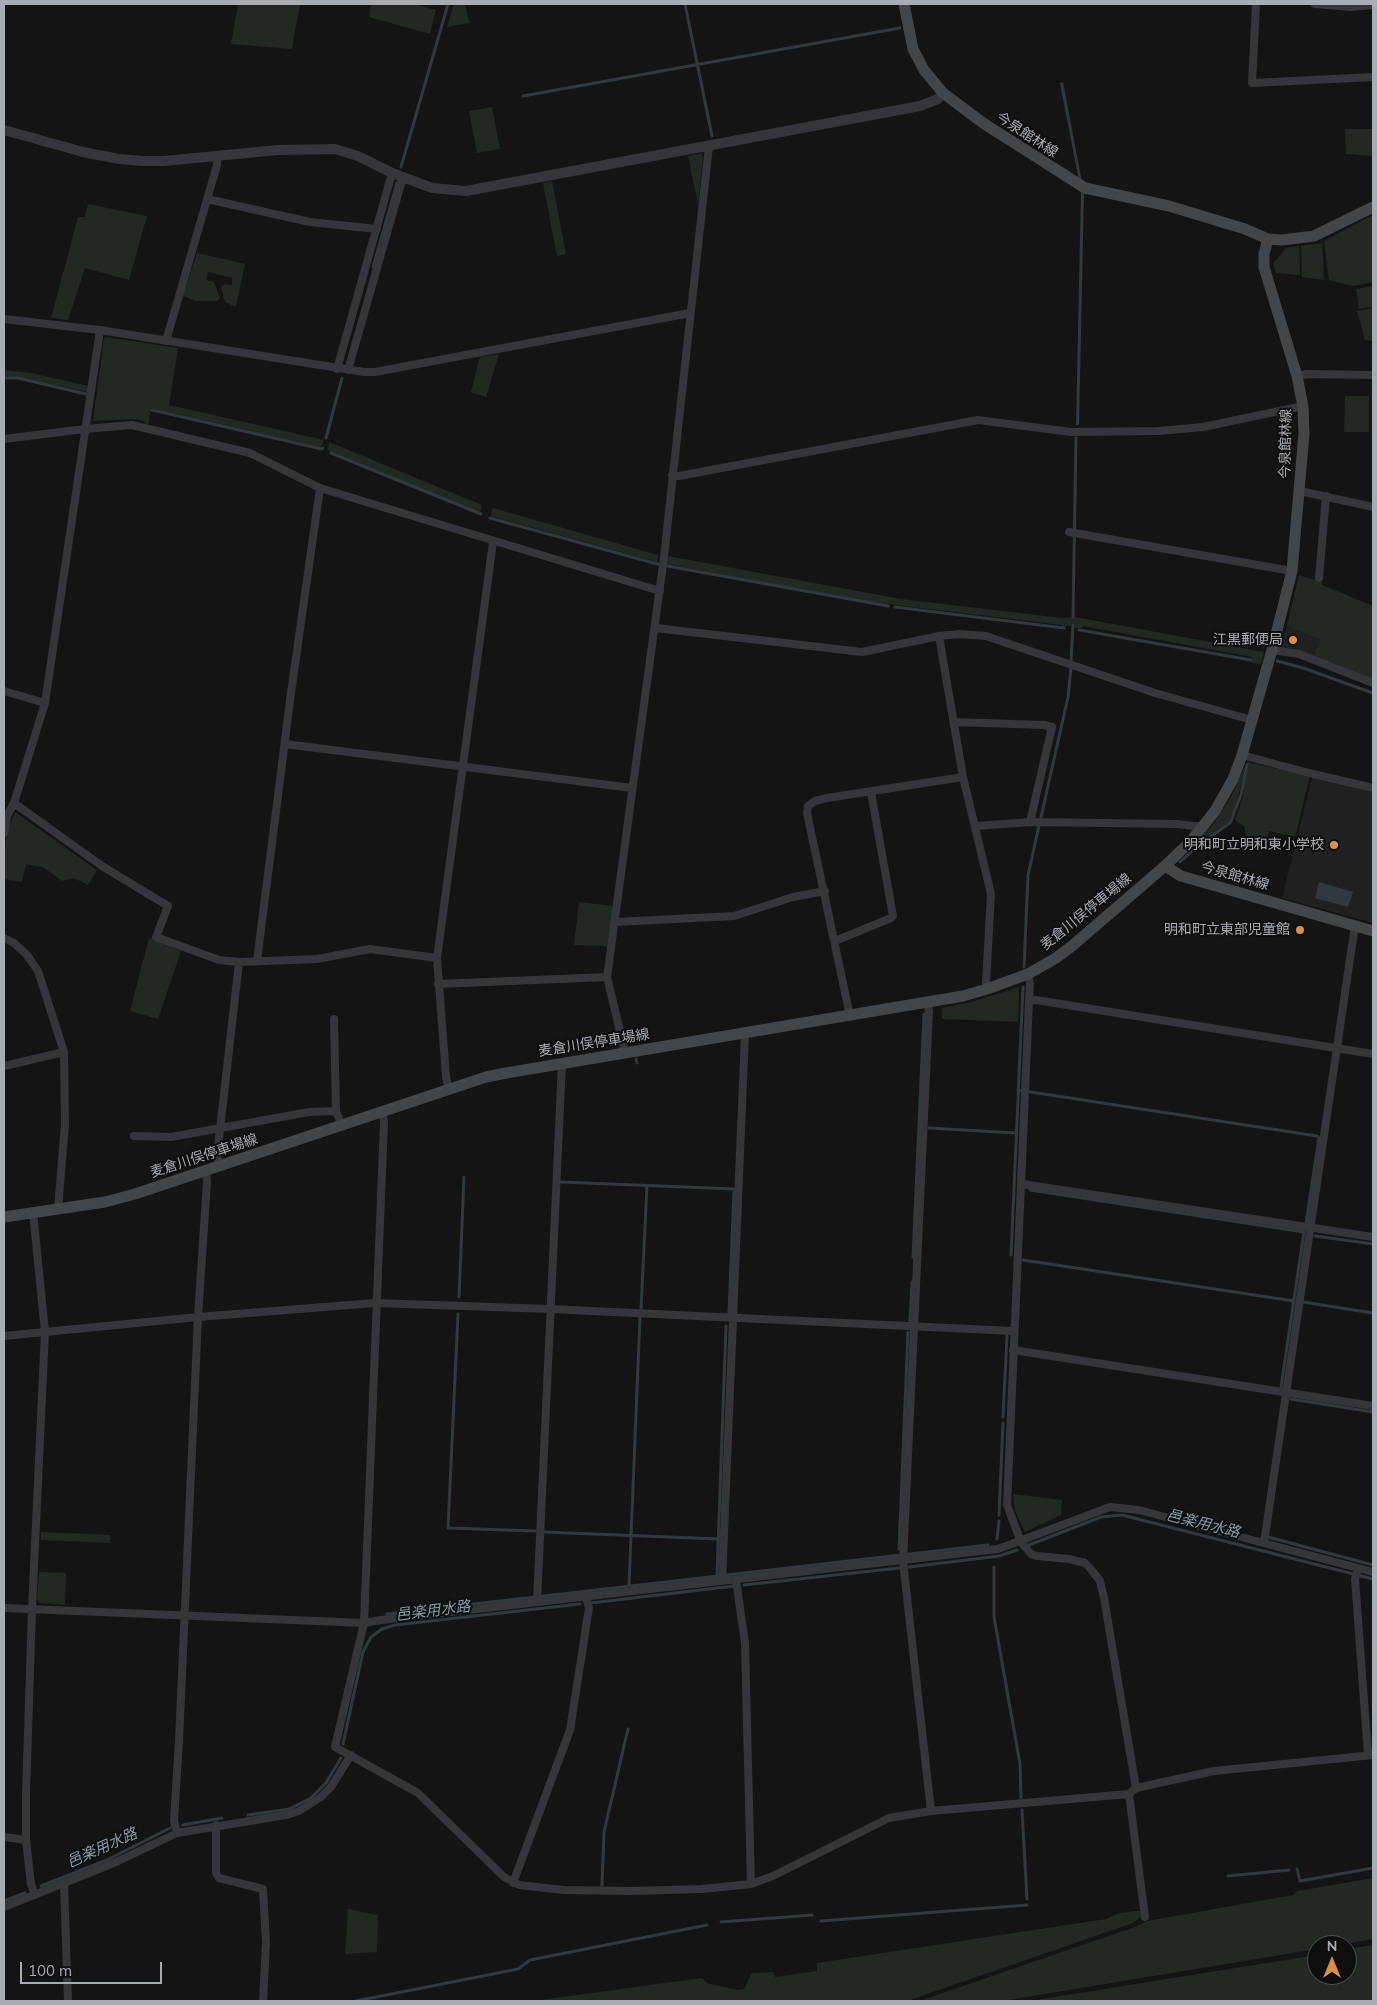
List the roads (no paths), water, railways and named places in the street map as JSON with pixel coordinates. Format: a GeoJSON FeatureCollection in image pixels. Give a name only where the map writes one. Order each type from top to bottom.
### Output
{"type":"FeatureCollection","features":[{"type":"Feature","properties":{"kind":"main road","name":"今泉館林線"},"geometry":{"type":"LineString","coordinates":[[904,4],[915,54],[924,70],[943,93],[983,124],[1085,188],[1195,213],[1268,239],[1264,254],[1264,267],[1297,376],[1303,406],[1304,450],[1292,571],[1242,755],[1226,794],[1190,842],[1165,866],[1181,876],[1373,931]]}},
{"type":"Feature","properties":{"kind":"main road"},"geometry":{"type":"LineString","coordinates":[[1268,239],[1294,240],[1314,236],[1373,207]]}},
{"type":"Feature","properties":{"kind":"main road","name":"麦倉川俣停車場線"},"geometry":{"type":"LineString","coordinates":[[4,1217],[105,1202],[206,1172],[486,1077],[625,1052],[927,1003],[987,989],[1028,974],[1056,958],[1165,866]]}},
{"type":"Feature","properties":{"kind":"street"},"geometry":{"type":"LineString","coordinates":[[1256,4],[1252,83],[1373,77]]}},
{"type":"Feature","properties":{"kind":"street"},"geometry":{"type":"LineString","coordinates":[[1315,4],[1351,7],[1373,5]]}},
{"type":"Feature","properties":{"kind":"street"},"geometry":{"type":"LineString","coordinates":[[4,130],[119,160],[164,161],[278,150],[335,149],[358,156],[392,173],[432,188],[466,190],[920,106],[938,99],[943,93]]}},
{"type":"Feature","properties":{"kind":"street"},"geometry":{"type":"LineString","coordinates":[[625,1052],[607,977],[616,922],[632,788],[656,628],[708,146]]}},
{"type":"Feature","properties":{"kind":"street"},"geometry":{"type":"LineString","coordinates":[[166,341],[208,199],[217,165],[217,156]]}},
{"type":"Feature","properties":{"kind":"street"},"geometry":{"type":"LineString","coordinates":[[338,368],[392,173]]}},
{"type":"Feature","properties":{"kind":"street"},"geometry":{"type":"LineString","coordinates":[[348,370],[403,177]]}},
{"type":"Feature","properties":{"kind":"street"},"geometry":{"type":"LineString","coordinates":[[208,199],[310,222],[377,229]]}},
{"type":"Feature","properties":{"kind":"street"},"geometry":{"type":"LineString","coordinates":[[4,320],[100,330],[348,370],[375,372],[690,313]]}},
{"type":"Feature","properties":{"kind":"street"},"geometry":{"type":"LineString","coordinates":[[4,833],[6,816],[14,803],[45,703],[93,389],[100,330]]}},
{"type":"Feature","properties":{"kind":"street"},"geometry":{"type":"LineString","coordinates":[[1297,376],[1307,374],[1373,375]]}},
{"type":"Feature","properties":{"kind":"street"},"geometry":{"type":"LineString","coordinates":[[672,475],[679,476],[978,420],[1071,432],[1158,431],[1203,427],[1303,406]]}},
{"type":"Feature","properties":{"kind":"street"},"geometry":{"type":"LineString","coordinates":[[4,440],[86,429],[132,426],[250,453],[320,488],[493,542],[660,591]]}},
{"type":"Feature","properties":{"kind":"street"},"geometry":{"type":"LineString","coordinates":[[257,961],[320,488]]}},
{"type":"Feature","properties":{"kind":"street"},"geometry":{"type":"LineString","coordinates":[[1300,491],[1373,507]]}},
{"type":"Feature","properties":{"kind":"street"},"geometry":{"type":"LineString","coordinates":[[1319,578],[1326,496]]}},
{"type":"Feature","properties":{"kind":"street"},"geometry":{"type":"LineString","coordinates":[[1070,532],[1292,571]]}},
{"type":"Feature","properties":{"kind":"street"},"geometry":{"type":"LineString","coordinates":[[449,1090],[446,1077],[437,958],[493,542]]}},
{"type":"Feature","properties":{"kind":"street"},"geometry":{"type":"LineString","coordinates":[[656,628],[862,652],[938,636],[974,635],[998,638],[1155,693],[1252,720]]}},
{"type":"Feature","properties":{"kind":"street"},"geometry":{"type":"LineString","coordinates":[[938,636],[963,777],[991,894],[987,989]]}},
{"type":"Feature","properties":{"kind":"street"},"geometry":{"type":"LineString","coordinates":[[1272,650],[1299,654],[1373,683]]}},
{"type":"Feature","properties":{"kind":"street"},"geometry":{"type":"LineString","coordinates":[[4,691],[45,703]]}},
{"type":"Feature","properties":{"kind":"street"},"geometry":{"type":"LineString","coordinates":[[954,722],[1044,725],[1052,727],[1030,822]]}},
{"type":"Feature","properties":{"kind":"street"},"geometry":{"type":"LineString","coordinates":[[285,744],[632,788]]}},
{"type":"Feature","properties":{"kind":"street"},"geometry":{"type":"LineString","coordinates":[[1242,755],[1373,788]]}},
{"type":"Feature","properties":{"kind":"street"},"geometry":{"type":"LineString","coordinates":[[850,1016],[807,813],[808,806],[815,801],[826,798],[963,777]]}},
{"type":"Feature","properties":{"kind":"street"},"geometry":{"type":"LineString","coordinates":[[835,941],[893,916],[871,792]]}},
{"type":"Feature","properties":{"kind":"street"},"geometry":{"type":"LineString","coordinates":[[14,803],[102,866],[168,906],[156,937],[219,960],[239,962],[317,959],[370,949],[437,958]]}},
{"type":"Feature","properties":{"kind":"street"},"geometry":{"type":"LineString","coordinates":[[976,826],[1030,822],[1177,824],[1202,827]]}},
{"type":"Feature","properties":{"kind":"street"},"geometry":{"type":"LineString","coordinates":[[616,922],[734,916],[793,897],[825,891]]}},
{"type":"Feature","properties":{"kind":"street"},"geometry":{"type":"LineString","coordinates":[[1264,1543],[1355,925]]}},
{"type":"Feature","properties":{"kind":"street"},"geometry":{"type":"LineString","coordinates":[[4,938],[14,943],[27,955],[38,971],[64,1052],[64,1124],[58,1209]]}},
{"type":"Feature","properties":{"kind":"street"},"geometry":{"type":"LineString","coordinates":[[220,1167],[217,1156],[239,962]]}},
{"type":"Feature","properties":{"kind":"street"},"geometry":{"type":"LineString","coordinates":[[1028,974],[1030,982],[1007,1505],[1021,1542],[1027,1550],[1037,1556],[1069,1559],[1084,1563],[1100,1581],[1136,1788]]}},
{"type":"Feature","properties":{"kind":"street"},"geometry":{"type":"LineString","coordinates":[[438,984],[607,977]]}},
{"type":"Feature","properties":{"kind":"street"},"geometry":{"type":"LineString","coordinates":[[1029,1001],[1373,1054]]}},
{"type":"Feature","properties":{"kind":"street"},"geometry":{"type":"LineString","coordinates":[[927,1003],[929,1011],[903,1560],[931,1811]]}},
{"type":"Feature","properties":{"kind":"street"},"geometry":{"type":"LineString","coordinates":[[334,1019],[336,1111],[342,1126]]}},
{"type":"Feature","properties":{"kind":"street"},"geometry":{"type":"LineString","coordinates":[[722,1581],[744,1034]]}},
{"type":"Feature","properties":{"kind":"street"},"geometry":{"type":"LineString","coordinates":[[4,1066],[64,1052]]}},
{"type":"Feature","properties":{"kind":"street"},"geometry":{"type":"LineString","coordinates":[[537,1602],[562,1063]]}},
{"type":"Feature","properties":{"kind":"street"},"geometry":{"type":"LineString","coordinates":[[134,1136],[171,1137],[309,1112],[336,1111]]}},
{"type":"Feature","properties":{"kind":"street"},"geometry":{"type":"LineString","coordinates":[[382,1112],[384,1122],[375,1303],[364,1623],[335,1747],[418,1793],[504,1877],[513,1883],[529,1887],[564,1890],[631,1891],[702,1889],[751,1884],[767,1879],[889,1818],[931,1811],[1129,1794],[1136,1788],[1214,1771],[1371,1755],[1357,1572]]}},
{"type":"Feature","properties":{"kind":"street"},"geometry":{"type":"LineString","coordinates":[[177,1833],[174,1821],[206,1172]]}},
{"type":"Feature","properties":{"kind":"street"},"geometry":{"type":"LineString","coordinates":[[1022,1184],[1373,1237]]}},
{"type":"Feature","properties":{"kind":"street"},"geometry":{"type":"LineString","coordinates":[[33,1212],[45,1332],[32,1609],[26,1840],[31,1884],[35,1895]]}},
{"type":"Feature","properties":{"kind":"street"},"geometry":{"type":"LineString","coordinates":[[4,1336],[198,1317],[375,1303],[550,1309],[914,1328],[1014,1331]]}},
{"type":"Feature","properties":{"kind":"street"},"geometry":{"type":"LineString","coordinates":[[1013,1350],[1373,1406]]}},
{"type":"Feature","properties":{"kind":"street"},"geometry":{"type":"LineString","coordinates":[[4,1608],[364,1623],[998,1549],[1021,1542],[1099,1510],[1117,1507],[1139,1510],[1264,1543],[1357,1572],[1373,1572]]}},
{"type":"Feature","properties":{"kind":"street"},"geometry":{"type":"LineString","coordinates":[[736,1580],[745,1642],[751,1884]]}},
{"type":"Feature","properties":{"kind":"street"},"geometry":{"type":"LineString","coordinates":[[513,1883],[570,1730],[589,1608],[586,1597]]}},
{"type":"Feature","properties":{"kind":"street"},"geometry":{"type":"LineString","coordinates":[[4,1907],[114,1864],[177,1833],[216,1825],[286,1815],[299,1811],[321,1797],[331,1786],[351,1755]]}},
{"type":"Feature","properties":{"kind":"street"},"geometry":{"type":"LineString","coordinates":[[1129,1794],[1146,1917]]}},
{"type":"Feature","properties":{"kind":"street"},"geometry":{"type":"LineString","coordinates":[[216,1825],[216,1874],[219,1878],[263,1889],[266,1943],[263,2001]]}},
{"type":"Feature","properties":{"kind":"street"},"geometry":{"type":"LineString","coordinates":[[4,1837],[26,1840]]}},
{"type":"Feature","properties":{"kind":"street"},"geometry":{"type":"LineString","coordinates":[[64,1884],[68,2001]]}},
{"type":"Feature","properties":{"kind":"waterway"},"geometry":{"type":"LineString","coordinates":[[401,167],[448,4]]}},
{"type":"Feature","properties":{"kind":"waterway"},"geometry":{"type":"LineString","coordinates":[[685,4],[712,136]]}},
{"type":"Feature","properties":{"kind":"waterway"},"geometry":{"type":"LineString","coordinates":[[523,96],[900,28]]}},
{"type":"Feature","properties":{"kind":"waterway"},"geometry":{"type":"LineString","coordinates":[[373,267],[397,183]]}},
{"type":"Feature","properties":{"kind":"waterway"},"geometry":{"type":"LineString","coordinates":[[4,378],[18,378],[86,394]]}},
{"type":"Feature","properties":{"kind":"waterway"},"geometry":{"type":"LineString","coordinates":[[326,438],[342,378]]}},
{"type":"Feature","properties":{"kind":"waterway"},"geometry":{"type":"LineString","coordinates":[[152,410],[323,448]]}},
{"type":"Feature","properties":{"kind":"waterway"},"geometry":{"type":"LineString","coordinates":[[1073,617],[1076,438]]}},
{"type":"Feature","properties":{"kind":"waterway"},"geometry":{"type":"LineString","coordinates":[[331,453],[481,514]]}},
{"type":"Feature","properties":{"kind":"waterway"},"geometry":{"type":"LineString","coordinates":[[490,518],[661,565]]}},
{"type":"Feature","properties":{"kind":"waterway"},"geometry":{"type":"LineString","coordinates":[[667,566],[888,606]]}},
{"type":"Feature","properties":{"kind":"waterway"},"geometry":{"type":"LineString","coordinates":[[895,607],[1064,628]]}},
{"type":"Feature","properties":{"kind":"waterway"},"geometry":{"type":"LineString","coordinates":[[1071,661],[1073,625]]}},
{"type":"Feature","properties":{"kind":"waterway"},"geometry":{"type":"LineString","coordinates":[[1079,630],[1251,660]]}},
{"type":"Feature","properties":{"kind":"waterway"},"geometry":{"type":"LineString","coordinates":[[1277,661],[1303,668],[1373,693]]}},
{"type":"Feature","properties":{"kind":"waterway"},"geometry":{"type":"LineString","coordinates":[[1024,967],[1028,875],[1068,697],[1071,668]]}},
{"type":"Feature","properties":{"kind":"waterway"},"geometry":{"type":"LineString","coordinates":[[1180,862],[1200,844],[1230,823],[1241,795],[1247,765]]}},
{"type":"Feature","properties":{"kind":"waterway"},"geometry":{"type":"LineString","coordinates":[[1011,1255],[1023,987]]}},
{"type":"Feature","properties":{"kind":"waterway"},"geometry":{"type":"LineString","coordinates":[[913,1257],[924,1014]]}},
{"type":"Feature","properties":{"kind":"waterway"},"geometry":{"type":"LineString","coordinates":[[636,1059],[637,1063]]}},
{"type":"Feature","properties":{"kind":"waterway"},"geometry":{"type":"LineString","coordinates":[[1018,1090],[1317,1136],[1319,1138],[1306,1223]]}},
{"type":"Feature","properties":{"kind":"waterway"},"geometry":{"type":"LineString","coordinates":[[929,1128],[1016,1133]]}},
{"type":"Feature","properties":{"kind":"waterway"},"geometry":{"type":"LineString","coordinates":[[459,1297],[464,1177]]}},
{"type":"Feature","properties":{"kind":"waterway"},"geometry":{"type":"LineString","coordinates":[[561,1182],[734,1189],[729,1313]]}},
{"type":"Feature","properties":{"kind":"waterway"},"geometry":{"type":"LineString","coordinates":[[641,1309],[647,1186]]}},
{"type":"Feature","properties":{"kind":"waterway"},"geometry":{"type":"LineString","coordinates":[[1030,1190],[1304,1232],[1281,1387]]}},
{"type":"Feature","properties":{"kind":"waterway"},"geometry":{"type":"LineString","coordinates":[[1315,1236],[1373,1244]]}},
{"type":"Feature","properties":{"kind":"waterway"},"geometry":{"type":"LineString","coordinates":[[1023,1260],[1294,1301]]}},
{"type":"Feature","properties":{"kind":"waterway"},"geometry":{"type":"LineString","coordinates":[[910,1321],[912,1282]]}},
{"type":"Feature","properties":{"kind":"waterway"},"geometry":{"type":"LineString","coordinates":[[1303,1302],[1373,1313]]}},
{"type":"Feature","properties":{"kind":"waterway"},"geometry":{"type":"LineString","coordinates":[[458,1314],[448,1528],[535,1531]]}},
{"type":"Feature","properties":{"kind":"waterway"},"geometry":{"type":"LineString","coordinates":[[629,1585],[640,1317]]}},
{"type":"Feature","properties":{"kind":"waterway"},"geometry":{"type":"LineString","coordinates":[[717,1575],[726,1326]]}},
{"type":"Feature","properties":{"kind":"waterway"},"geometry":{"type":"LineString","coordinates":[[899,1549],[908,1332]]}},
{"type":"Feature","properties":{"kind":"waterway"},"geometry":{"type":"LineString","coordinates":[[1003,1417],[1007,1336]]}},
{"type":"Feature","properties":{"kind":"waterway"},"geometry":{"type":"LineString","coordinates":[[1291,1399],[1373,1412]]}},
{"type":"Feature","properties":{"kind":"waterway"},"geometry":{"type":"LineString","coordinates":[[999,1515],[1003,1423]]}},
{"type":"Feature","properties":{"kind":"waterway","name":"邑楽用水路"},"geometry":{"type":"LineString","coordinates":[[1029,1545],[1101,1517],[1122,1515],[1373,1579]]}},
{"type":"Feature","properties":{"kind":"waterway"},"geometry":{"type":"LineString","coordinates":[[997,1539],[999,1521]]}},
{"type":"Feature","properties":{"kind":"waterway"},"geometry":{"type":"LineString","coordinates":[[544,1532],[718,1539]]}},
{"type":"Feature","properties":{"kind":"waterway"},"geometry":{"type":"LineString","coordinates":[[1268,1537],[1373,1565]]}},
{"type":"Feature","properties":{"kind":"waterway"},"geometry":{"type":"LineString","coordinates":[[387,1614],[988,1545]]}},
{"type":"Feature","properties":{"kind":"waterway","name":"邑楽用水路"},"geometry":{"type":"LineString","coordinates":[[909,1567],[999,1556],[1017,1550]]}},
{"type":"Feature","properties":{"kind":"waterway"},"geometry":{"type":"LineString","coordinates":[[994,1567],[994,1617],[1020,1764],[1021,1798]]}},
{"type":"Feature","properties":{"kind":"waterway","name":"邑楽用水路"},"geometry":{"type":"LineString","coordinates":[[744,1585],[899,1568]]}},
{"type":"Feature","properties":{"kind":"waterway","name":"邑楽用水路"},"geometry":{"type":"LineString","coordinates":[[591,1603],[734,1586]]}},
{"type":"Feature","properties":{"kind":"waterway","name":"邑楽用水路"},"geometry":{"type":"LineString","coordinates":[[343,1744],[363,1652],[371,1637],[382,1629],[395,1625],[580,1604]]}},
{"type":"Feature","properties":{"kind":"waterway"},"geometry":{"type":"LineString","coordinates":[[602,1885],[604,1832],[628,1729]]}},
{"type":"Feature","properties":{"kind":"waterway","name":"邑楽用水路"},"geometry":{"type":"LineString","coordinates":[[248,1815],[289,1809],[311,1798],[326,1783],[341,1758]]}},
{"type":"Feature","properties":{"kind":"waterway"},"geometry":{"type":"LineString","coordinates":[[1022,1810],[1027,1899]]}},
{"type":"Feature","properties":{"kind":"waterway","name":"邑楽用水路"},"geometry":{"type":"LineString","coordinates":[[183,1825],[222,1818]]}},
{"type":"Feature","properties":{"kind":"waterway","name":"邑楽用水路"},"geometry":{"type":"LineString","coordinates":[[41,1886],[107,1860],[170,1828]]}},
{"type":"Feature","properties":{"kind":"waterway"},"geometry":{"type":"LineString","coordinates":[[1297,1869],[1300,1881],[1373,1868]]}},
{"type":"Feature","properties":{"kind":"waterway"},"geometry":{"type":"LineString","coordinates":[[1228,1876],[1289,1870]]}},
{"type":"Feature","properties":{"kind":"waterway","name":"邑楽用水路"},"geometry":{"type":"LineString","coordinates":[[4,1901],[25,1893]]}},
{"type":"Feature","properties":{"kind":"waterway"},"geometry":{"type":"LineString","coordinates":[[821,1921],[1027,1905]]}},
{"type":"Feature","properties":{"kind":"waterway"},"geometry":{"type":"LineString","coordinates":[[721,1922],[812,1915]]}},
{"type":"Feature","properties":{"kind":"waterway"},"geometry":{"type":"LineString","coordinates":[[356,2001],[518,1969],[530,1960],[707,1925]]}},
{"type":"Feature","properties":{"kind":"place","name":"江黒郵便局"},"geometry":{"type":"Point","coordinates":[1293,640]}},
{"type":"Feature","properties":{"kind":"place","name":"明和町立明和東小学校"},"geometry":{"type":"Point","coordinates":[1334,845]}},
{"type":"Feature","properties":{"kind":"place","name":"明和町立東部児童館"},"geometry":{"type":"Point","coordinates":[1300,930]}}]}
